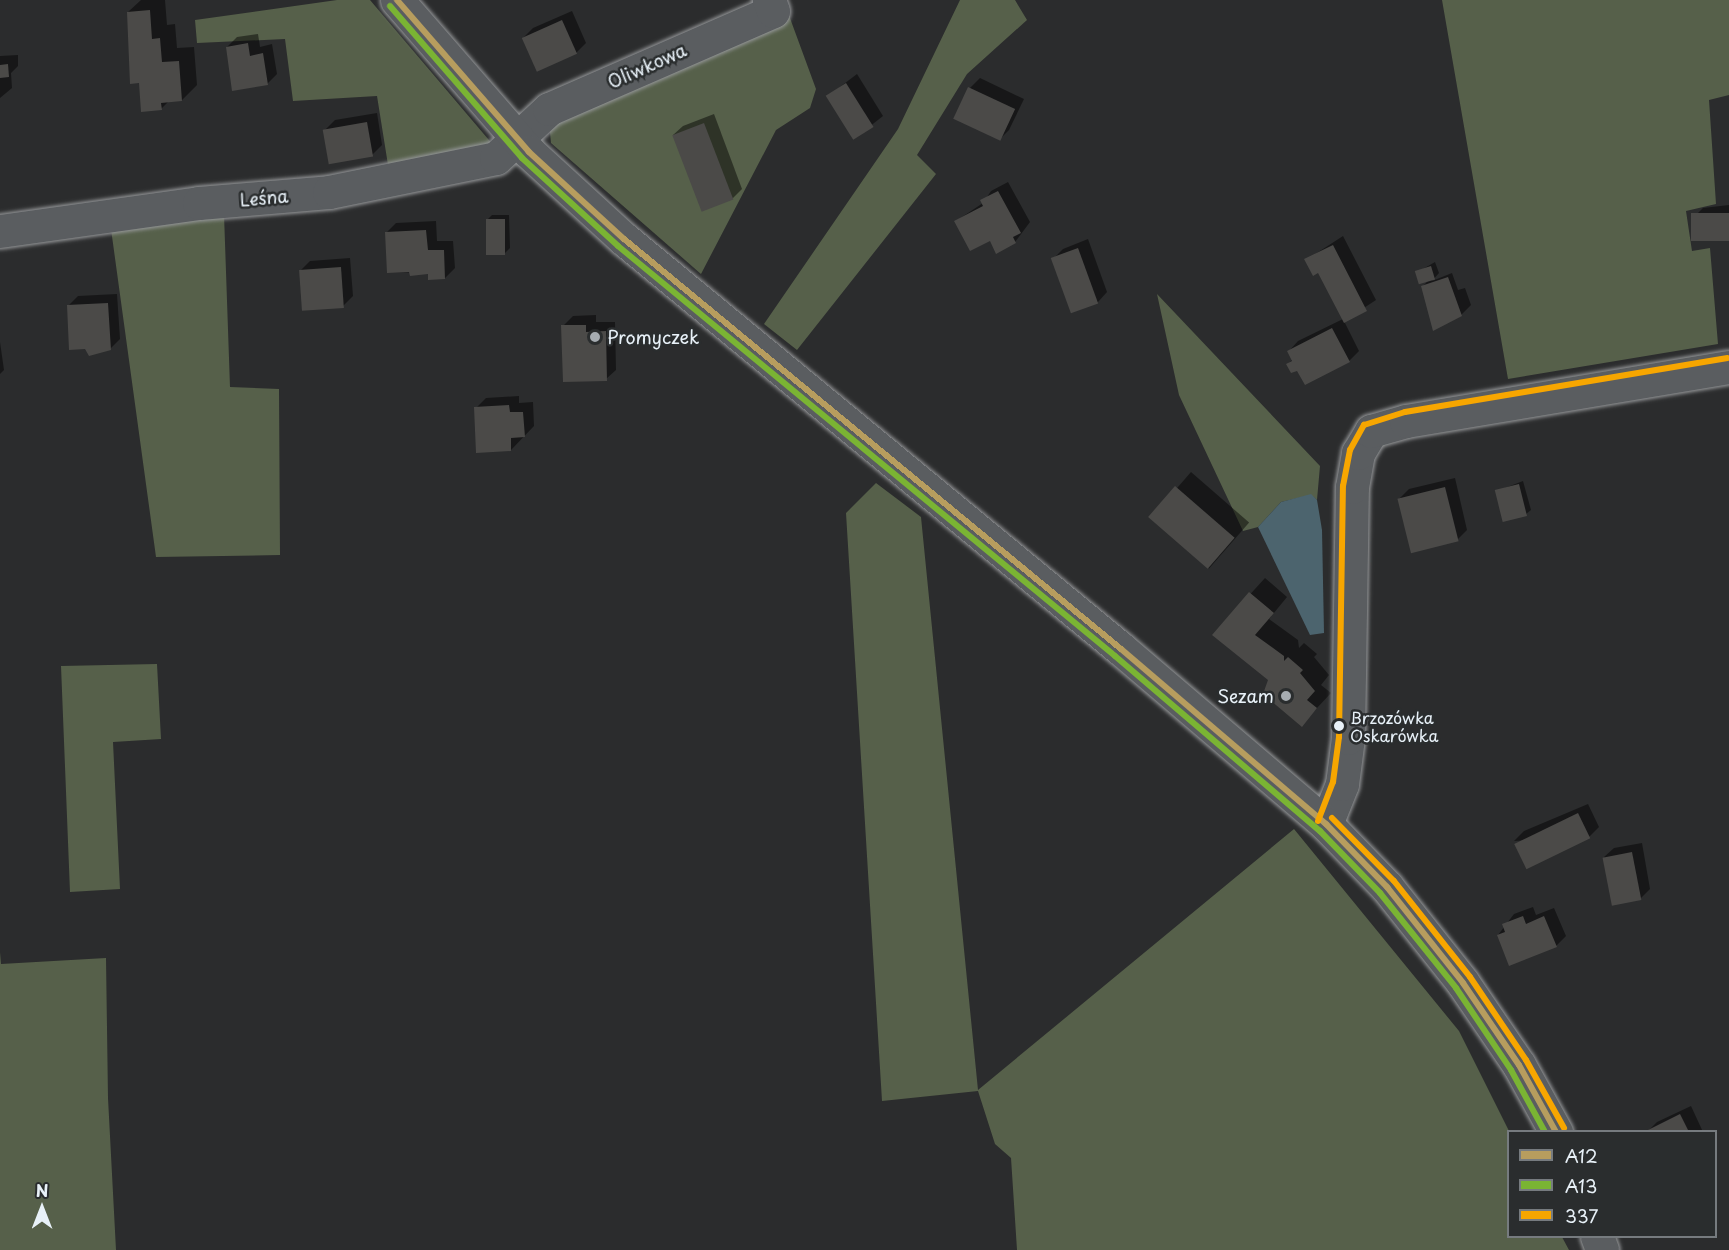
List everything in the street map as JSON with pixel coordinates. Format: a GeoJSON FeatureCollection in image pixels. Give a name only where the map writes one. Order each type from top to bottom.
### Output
{"type":"FeatureCollection","features":[{"type":"Feature","properties":{"kind":"main road"},"geometry":{"type":"LineString","coordinates":[[397,0],[516,136],[624,239],[1121,649],[1326,824],[1387,887],[1463,982],[1519,1065],[1555,1130]]}},
{"type":"Feature","properties":{"kind":"main road","name":"Oliwkowa"},"geometry":{"type":"LineString","coordinates":[[516,136],[549,109],[773,11],[769,0]]}},
{"type":"Feature","properties":{"kind":"main road","name":"Leśna"},"geometry":{"type":"LineString","coordinates":[[0,231],[199,203],[329,192],[496,158],[516,136]]}},
{"type":"Feature","properties":{"kind":"main road"},"geometry":{"type":"LineString","coordinates":[[1326,824],[1345,771],[1351,664],[1352,486],[1358,453],[1371,432],[1406,421],[1729,367]]}},
{"type":"Feature","properties":{"kind":"green space"},"geometry":{"type":"Polygon","coordinates":[[[337,0],[370,0],[494,146],[388,165],[377,96],[293,101],[285,39],[197,43],[195,20],[337,0]]]}},
{"type":"Feature","properties":{"kind":"green space"},"geometry":{"type":"Polygon","coordinates":[[[960,0],[1015,0],[1027,20],[967,74],[917,155],[936,174],[797,350],[764,324],[898,129],[960,0]]]}},
{"type":"Feature","properties":{"kind":"green space"},"geometry":{"type":"Polygon","coordinates":[[[1442,0],[1729,0],[1729,95],[1709,100],[1716,204],[1686,211],[1692,251],[1710,248],[1718,344],[1508,379],[1442,0]]]}},
{"type":"Feature","properties":{"kind":"green space"},"geometry":{"type":"Polygon","coordinates":[[[787,10],[816,89],[810,108],[776,130],[701,274],[551,143],[549,121],[787,10]]]}},
{"type":"Feature","properties":{"kind":"green space"},"geometry":{"type":"Polygon","coordinates":[[[224,214],[230,387],[279,389],[280,555],[156,557],[111,229],[224,214]]]}},
{"type":"Feature","properties":{"kind":"green space"},"geometry":{"type":"Polygon","coordinates":[[[1157,294],[1320,466],[1317,500],[1311,495],[1281,502],[1258,527],[1243,531],[1179,395],[1157,294]]]}},
{"type":"Feature","properties":{"kind":"green space"},"geometry":{"type":"Polygon","coordinates":[[[876,483],[921,517],[978,1090],[1294,829],[1459,1031],[1508,1130],[1507,1238],[1563,1238],[1569,1250],[1017,1250],[1011,1158],[995,1144],[978,1091],[882,1101],[846,513],[876,483]]]}},
{"type":"Feature","properties":{"kind":"green space"},"geometry":{"type":"Polygon","coordinates":[[[157,664],[161,739],[113,742],[120,889],[70,892],[61,666],[157,664]]]}},
{"type":"Feature","properties":{"kind":"green space"},"geometry":{"type":"Polygon","coordinates":[[[0,952],[1,964],[106,958],[108,1098],[116,1250],[0,1250],[0,952]]]}},
{"type":"Feature","properties":{"kind":"water"},"geometry":{"type":"Polygon","coordinates":[[[1311,494],[1317,500],[1322,530],[1324,633],[1310,635],[1258,527],[1281,502],[1311,494]]]}},
{"type":"Feature","properties":{"kind":"building"},"geometry":{"type":"Polygon","coordinates":[[[150,10],[152,39],[160,38],[162,62],[179,61],[182,101],[161,103],[162,110],[141,112],[139,83],[130,84],[127,12],[150,10]]]}},
{"type":"Feature","properties":{"kind":"building"},"geometry":{"type":"Polygon","coordinates":[[[562,20],[577,54],[537,72],[522,38],[562,20]]]}},
{"type":"Feature","properties":{"kind":"building"},"geometry":{"type":"Polygon","coordinates":[[[248,43],[250,56],[263,53],[268,85],[232,91],[226,47],[248,43]]]}},
{"type":"Feature","properties":{"kind":"building"},"geometry":{"type":"Polygon","coordinates":[[[8,64],[9,77],[0,78],[0,65],[8,64]]]}},
{"type":"Feature","properties":{"kind":"building"},"geometry":{"type":"Polygon","coordinates":[[[846,83],[874,127],[853,140],[826,96],[846,83]]]}},
{"type":"Feature","properties":{"kind":"building"},"geometry":{"type":"Polygon","coordinates":[[[968,87],[1015,109],[1000,141],[953,119],[968,87]]]}},
{"type":"Feature","properties":{"kind":"building"},"geometry":{"type":"Polygon","coordinates":[[[367,122],[373,156],[329,164],[323,130],[367,122]]]}},
{"type":"Feature","properties":{"kind":"building"},"geometry":{"type":"Polygon","coordinates":[[[704,123],[733,200],[702,212],[672,135],[704,123]]]}},
{"type":"Feature","properties":{"kind":"building"},"geometry":{"type":"Polygon","coordinates":[[[998,191],[1021,233],[1013,237],[1016,243],[996,254],[990,241],[970,251],[954,221],[983,206],[980,200],[998,191]]]}},
{"type":"Feature","properties":{"kind":"building"},"geometry":{"type":"Polygon","coordinates":[[[1691,213],[1729,213],[1729,241],[1691,241],[1691,213]]]}},
{"type":"Feature","properties":{"kind":"building"},"geometry":{"type":"Polygon","coordinates":[[[486,219],[505,219],[505,255],[486,255],[486,219]]]}},
{"type":"Feature","properties":{"kind":"building"},"geometry":{"type":"Polygon","coordinates":[[[426,230],[428,250],[444,250],[445,279],[428,280],[428,274],[410,276],[409,272],[387,273],[385,232],[426,230]]]}},
{"type":"Feature","properties":{"kind":"building"},"geometry":{"type":"Polygon","coordinates":[[[1333,245],[1367,311],[1344,323],[1318,273],[1313,276],[1304,259],[1333,245]]]}},
{"type":"Feature","properties":{"kind":"building"},"geometry":{"type":"Polygon","coordinates":[[[1078,248],[1098,303],[1071,313],[1051,258],[1078,248]]]}},
{"type":"Feature","properties":{"kind":"building"},"geometry":{"type":"Polygon","coordinates":[[[1431,266],[1435,279],[1419,284],[1415,271],[1431,266]]]}},
{"type":"Feature","properties":{"kind":"building"},"geometry":{"type":"Polygon","coordinates":[[[341,267],[344,308],[302,311],[299,270],[341,267]]]}},
{"type":"Feature","properties":{"kind":"building"},"geometry":{"type":"Polygon","coordinates":[[[1448,277],[1462,316],[1433,331],[1421,286],[1448,277]]]}},
{"type":"Feature","properties":{"kind":"building"},"geometry":{"type":"Polygon","coordinates":[[[108,303],[111,350],[89,356],[85,349],[69,350],[67,305],[108,303]]]}},
{"type":"Feature","properties":{"kind":"building"},"geometry":{"type":"Polygon","coordinates":[[[561,325],[586,325],[586,332],[606,331],[607,381],[563,382],[561,325]]]}},
{"type":"Feature","properties":{"kind":"building"},"geometry":{"type":"Polygon","coordinates":[[[1332,328],[1350,362],[1305,385],[1297,371],[1291,373],[1286,364],[1292,361],[1287,351],[1332,328]]]}},
{"type":"Feature","properties":{"kind":"building"},"geometry":{"type":"Polygon","coordinates":[[[509,405],[510,412],[523,412],[525,437],[511,438],[511,451],[476,453],[474,407],[509,405]]]}},
{"type":"Feature","properties":{"kind":"building"},"geometry":{"type":"Polygon","coordinates":[[[1519,484],[1527,516],[1503,522],[1495,490],[1519,484]]]}},
{"type":"Feature","properties":{"kind":"building"},"geometry":{"type":"Polygon","coordinates":[[[1175,486],[1235,538],[1208,569],[1148,517],[1175,486]]]}},
{"type":"Feature","properties":{"kind":"building"},"geometry":{"type":"Polygon","coordinates":[[[1445,487],[1459,541],[1411,553],[1397,499],[1445,487]]]}},
{"type":"Feature","properties":{"kind":"building"},"geometry":{"type":"Polygon","coordinates":[[[1249,592],[1274,613],[1255,635],[1284,656],[1284,661],[1288,657],[1303,670],[1300,673],[1315,691],[1307,700],[1317,708],[1302,727],[1263,694],[1268,680],[1212,635],[1249,592]]]}},
{"type":"Feature","properties":{"kind":"building"},"geometry":{"type":"Polygon","coordinates":[[[1578,813],[1590,838],[1526,869],[1514,844],[1578,813]]]}},
{"type":"Feature","properties":{"kind":"building"},"geometry":{"type":"Polygon","coordinates":[[[1632,852],[1641,900],[1612,906],[1603,858],[1632,852]]]}},
{"type":"Feature","properties":{"kind":"building"},"geometry":{"type":"Polygon","coordinates":[[[1523,916],[1526,924],[1544,916],[1557,947],[1509,966],[1497,935],[1505,932],[1502,924],[1523,916]]]}},
{"type":"Feature","properties":{"kind":"building"},"geometry":{"type":"Polygon","coordinates":[[[1680,1114],[1688,1130],[1648,1130],[1680,1114]]]}},
{"type":"Feature","properties":{"kind":"transit line","name":"A12"},"geometry":{"type":"LineString","coordinates":[[397,0],[529,152],[624,239],[1121,649],[1326,824],[1387,887],[1463,983],[1519,1065],[1555,1130]]}},
{"type":"Feature","properties":{"kind":"transit line","name":"A13"},"geometry":{"type":"LineString","coordinates":[[390,6],[522,158],[618,246],[1115,656],[1320,831],[1380,893],[1456,988],[1511,1070],[1544,1130]]}},
{"type":"Feature","properties":{"kind":"transit line","name":"337"},"geometry":{"type":"LineString","coordinates":[[1318,821],[1333,782],[1339,737],[1343,486],[1350,450],[1364,425],[1405,412],[1728,358]]}},
{"type":"Feature","properties":{"kind":"transit line","name":"337"},"geometry":{"type":"LineString","coordinates":[[1332,818],[1394,881],[1470,977],[1526,1060],[1564,1128]]}},
{"type":"Feature","properties":{"kind":"place","name":"Promyczek"},"geometry":{"type":"Point","coordinates":[595,337]}},
{"type":"Feature","properties":{"kind":"place","name":"Sezam"},"geometry":{"type":"Point","coordinates":[1286,696]}},
{"type":"Feature","properties":{"kind":"place","name":"Brzozówka Oskarówka"},"geometry":{"type":"Point","coordinates":[1339,726]}}]}
